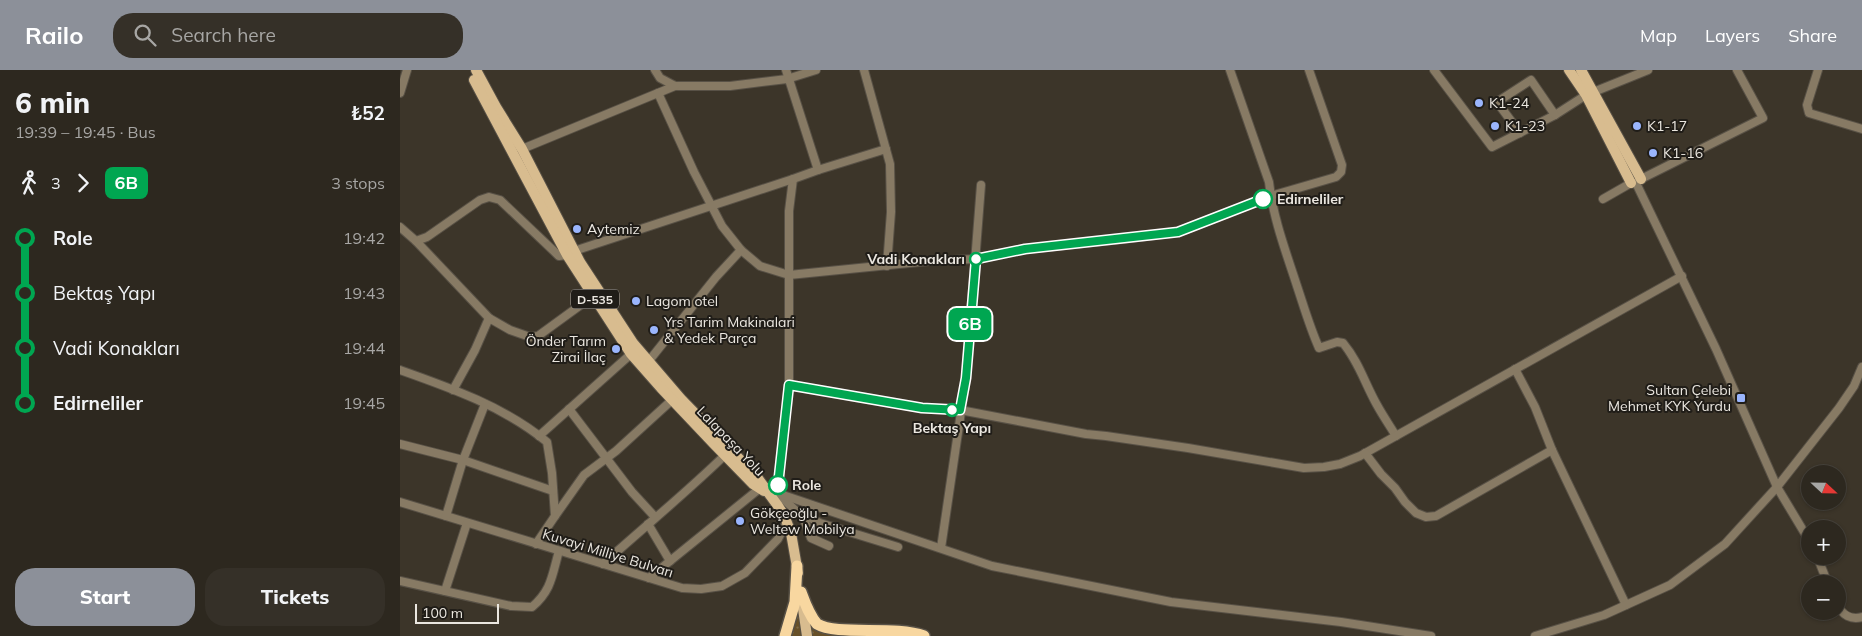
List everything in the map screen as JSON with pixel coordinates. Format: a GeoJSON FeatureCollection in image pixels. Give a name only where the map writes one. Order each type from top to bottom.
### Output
{"type":"FeatureCollection","features":[{"type":"Feature","properties":{"kind":"highway"},"geometry":{"type":"LineString","coordinates":[[785,636],[795,602],[796,566]]}},
{"type":"Feature","properties":{"kind":"highway"},"geometry":{"type":"LineString","coordinates":[[800,592],[812,618],[820,627],[835,633],[850,635],[899,632],[924,636]]}},
{"type":"Feature","properties":{"kind":"main road","name":"Lalapaşa Yolu"},"geometry":{"type":"LineString","coordinates":[[470,70],[479,92],[571,253],[633,343],[648,362],[757,477],[768,492]]}},
{"type":"Feature","properties":{"kind":"main road","name":"Lalapaşa Yolu"},"geometry":{"type":"LineString","coordinates":[[476,70],[522,149],[593,296],[631,354],[725,455],[768,492]]}},
{"type":"Feature","properties":{"kind":"main road"},"geometry":{"type":"LineString","coordinates":[[1569,70],[1590,94]]}},
{"type":"Feature","properties":{"kind":"main road"},"geometry":{"type":"LineString","coordinates":[[1581,70],[1590,94],[1636,182]]}},
{"type":"Feature","properties":{"kind":"main road","name":"D-535"},"geometry":{"type":"LineString","coordinates":[[768,492],[787,522],[791,533],[807,636]]}},
{"type":"Feature","properties":{"kind":"street"},"geometry":{"type":"LineString","coordinates":[[400,94],[408,70]]}},
{"type":"Feature","properties":{"kind":"street"},"geometry":{"type":"LineString","coordinates":[[655,70],[660,78],[676,86]]}},
{"type":"Feature","properties":{"kind":"street"},"geometry":{"type":"LineString","coordinates":[[786,70],[787,79],[818,170]]}},
{"type":"Feature","properties":{"kind":"street"},"geometry":{"type":"LineString","coordinates":[[522,149],[676,86],[730,86],[787,79],[816,70]]}},
{"type":"Feature","properties":{"kind":"street"},"geometry":{"type":"LineString","coordinates":[[864,70],[890,164],[892,185],[887,266]]}},
{"type":"Feature","properties":{"kind":"street"},"geometry":{"type":"LineString","coordinates":[[1230,70],[1269,182],[1285,250],[1310,328],[1319,348],[1337,342],[1343,343],[1352,353],[1367,381],[1376,405],[1396,436]]}},
{"type":"Feature","properties":{"kind":"street"},"geometry":{"type":"LineString","coordinates":[[658,93],[722,226],[741,250],[760,266],[789,275],[929,261],[976,259],[1025,249],[1178,232],[1271,196],[1336,178],[1341,172],[1342,165],[1310,70]]}},
{"type":"Feature","properties":{"kind":"street"},"geometry":{"type":"LineString","coordinates":[[1434,70],[1492,148],[1555,115],[1590,94],[1648,70]]}},
{"type":"Feature","properties":{"kind":"street"},"geometry":{"type":"LineString","coordinates":[[1603,199],[1763,118],[1737,70]]}},
{"type":"Feature","properties":{"kind":"street"},"geometry":{"type":"LineString","coordinates":[[1818,70],[1807,105],[1809,113],[1862,129]]}},
{"type":"Feature","properties":{"kind":"street"},"geometry":{"type":"LineString","coordinates":[[1520,133],[1497,102],[1531,80],[1555,115]]}},
{"type":"Feature","properties":{"kind":"street"},"geometry":{"type":"LineString","coordinates":[[416,241],[427,237],[480,200],[490,197],[500,200],[559,256],[886,149]]}},
{"type":"Feature","properties":{"kind":"street"},"geometry":{"type":"LineString","coordinates":[[649,578],[768,492],[789,385],[789,211],[793,179]]}},
{"type":"Feature","properties":{"kind":"street"},"geometry":{"type":"LineString","coordinates":[[1636,182],[1716,349],[1777,487],[1801,527]]}},
{"type":"Feature","properties":{"kind":"street"},"geometry":{"type":"LineString","coordinates":[[941,548],[966,378],[981,185]]}},
{"type":"Feature","properties":{"kind":"street"},"geometry":{"type":"LineString","coordinates":[[400,226],[489,318],[516,332],[530,337],[538,336],[593,296]]}},
{"type":"Feature","properties":{"kind":"street"},"geometry":{"type":"LineString","coordinates":[[648,362],[716,277],[741,250]]}},
{"type":"Feature","properties":{"kind":"street"},"geometry":{"type":"LineString","coordinates":[[789,385],[922,408],[960,410],[1086,434],[1188,448],[1304,468],[1324,467],[1340,464],[1365,453],[1682,276]]}},
{"type":"Feature","properties":{"kind":"street"},"geometry":{"type":"LineString","coordinates":[[453,390],[475,350],[489,318]]}},
{"type":"Feature","properties":{"kind":"street"},"geometry":{"type":"LineString","coordinates":[[539,436],[631,354]]}},
{"type":"Feature","properties":{"kind":"street"},"geometry":{"type":"LineString","coordinates":[[1535,636],[1604,615],[1670,585],[1725,544],[1777,487],[1839,408],[1854,386],[1862,366]]}},
{"type":"Feature","properties":{"kind":"street"},"geometry":{"type":"LineString","coordinates":[[1515,369],[1535,407],[1552,450],[1626,605]]}},
{"type":"Feature","properties":{"kind":"street"},"geometry":{"type":"LineString","coordinates":[[400,370],[453,390],[516,418],[547,442],[552,473],[555,516]]}},
{"type":"Feature","properties":{"kind":"street"},"geometry":{"type":"LineString","coordinates":[[536,544],[584,475],[606,459],[672,400]]}},
{"type":"Feature","properties":{"kind":"street"},"geometry":{"type":"LineString","coordinates":[[446,516],[463,460],[485,404]]}},
{"type":"Feature","properties":{"kind":"street"},"geometry":{"type":"LineString","coordinates":[[569,409],[632,492],[655,517]]}},
{"type":"Feature","properties":{"kind":"street"},"geometry":{"type":"LineString","coordinates":[[400,444],[463,460],[553,491]]}},
{"type":"Feature","properties":{"kind":"street"},"geometry":{"type":"LineString","coordinates":[[1365,453],[1405,502],[1416,512],[1426,517],[1436,516],[1552,450]]}},
{"type":"Feature","properties":{"kind":"street"},"geometry":{"type":"LineString","coordinates":[[603,564],[655,517],[691,488],[725,455]]}},
{"type":"Feature","properties":{"kind":"street"},"geometry":{"type":"LineString","coordinates":[[768,492],[802,514],[840,530],[898,547]]}},
{"type":"Feature","properties":{"kind":"street"},"geometry":{"type":"LineString","coordinates":[[768,492],[992,566],[1171,602],[1341,622],[1431,636]]}},
{"type":"Feature","properties":{"kind":"street","name":"Kuvayi Milliye Bulvarı"},"geometry":{"type":"LineString","coordinates":[[400,502],[682,588],[702,589],[722,586],[745,573],[778,539],[787,522]]}},
{"type":"Feature","properties":{"kind":"street"},"geometry":{"type":"LineString","coordinates":[[802,514],[811,538],[829,546]]}},
{"type":"Feature","properties":{"kind":"street"},"geometry":{"type":"LineString","coordinates":[[445,591],[467,523]]}},
{"type":"Feature","properties":{"kind":"street"},"geometry":{"type":"LineString","coordinates":[[648,524],[670,561]]}},
{"type":"Feature","properties":{"kind":"street"},"geometry":{"type":"LineString","coordinates":[[400,581],[511,606],[532,607],[543,598],[548,590],[559,551]]}},
{"type":"Feature","properties":{"kind":"street"},"geometry":{"type":"LineString","coordinates":[[1846,616],[1855,619],[1862,617]]}},
{"type":"Feature","properties":{"kind":"shaded area"},"geometry":{"type":"Polygon","coordinates":[[[798,605],[801,636],[791,636],[798,605]]]}},
{"type":"Feature","properties":{"kind":"shaded area"},"geometry":{"type":"Polygon","coordinates":[[[810,619],[819,629],[835,636],[812,636],[810,619]]]}},
{"type":"Feature","properties":{"kind":"bus line","name":"6B"},"geometry":{"type":"LineString","coordinates":[[778,485],[789,385],[922,408],[960,410],[966,378],[972,286],[976,259],[1025,249],[1178,232],[1263,199]]}},
{"type":"Feature","properties":{"kind":"place","name":"K1-24"},"geometry":{"type":"Point","coordinates":[1479,103]}},
{"type":"Feature","properties":{"kind":"place","name":"K1-23"},"geometry":{"type":"Point","coordinates":[1495,126]}},
{"type":"Feature","properties":{"kind":"place","name":"K1-17"},"geometry":{"type":"Point","coordinates":[1637,126]}},
{"type":"Feature","properties":{"kind":"place","name":"K1-16"},"geometry":{"type":"Point","coordinates":[1653,153]}},
{"type":"Feature","properties":{"kind":"place","name":"Edirneliler"},"geometry":{"type":"Point","coordinates":[1263,199]}},
{"type":"Feature","properties":{"kind":"place","name":"Aytemiz"},"geometry":{"type":"Point","coordinates":[577,229]}},
{"type":"Feature","properties":{"kind":"place","name":"Vadi Konakları"},"geometry":{"type":"Point","coordinates":[976,259]}},
{"type":"Feature","properties":{"kind":"place","name":"Lagom otel"},"geometry":{"type":"Point","coordinates":[636,301]}},
{"type":"Feature","properties":{"kind":"place","name":"Yrs Tarim Makinalari & Yedek Parça"},"geometry":{"type":"Point","coordinates":[654,330]}},
{"type":"Feature","properties":{"kind":"place","name":"Önder Tarım Zirai İlaç"},"geometry":{"type":"Point","coordinates":[616,349]}},
{"type":"Feature","properties":{"kind":"place","name":"Sultan Çelebi Mehmet KYK Yurdu"},"geometry":{"type":"Point","coordinates":[1741,398]}},
{"type":"Feature","properties":{"kind":"place","name":"Bektaş Yapı"},"geometry":{"type":"Point","coordinates":[952,410]}},
{"type":"Feature","properties":{"kind":"place","name":"Role"},"geometry":{"type":"Point","coordinates":[778,485]}},
{"type":"Feature","properties":{"kind":"place","name":"Gökçeoğlu - Weltew Mobilya"},"geometry":{"type":"Point","coordinates":[740,521]}}]}
